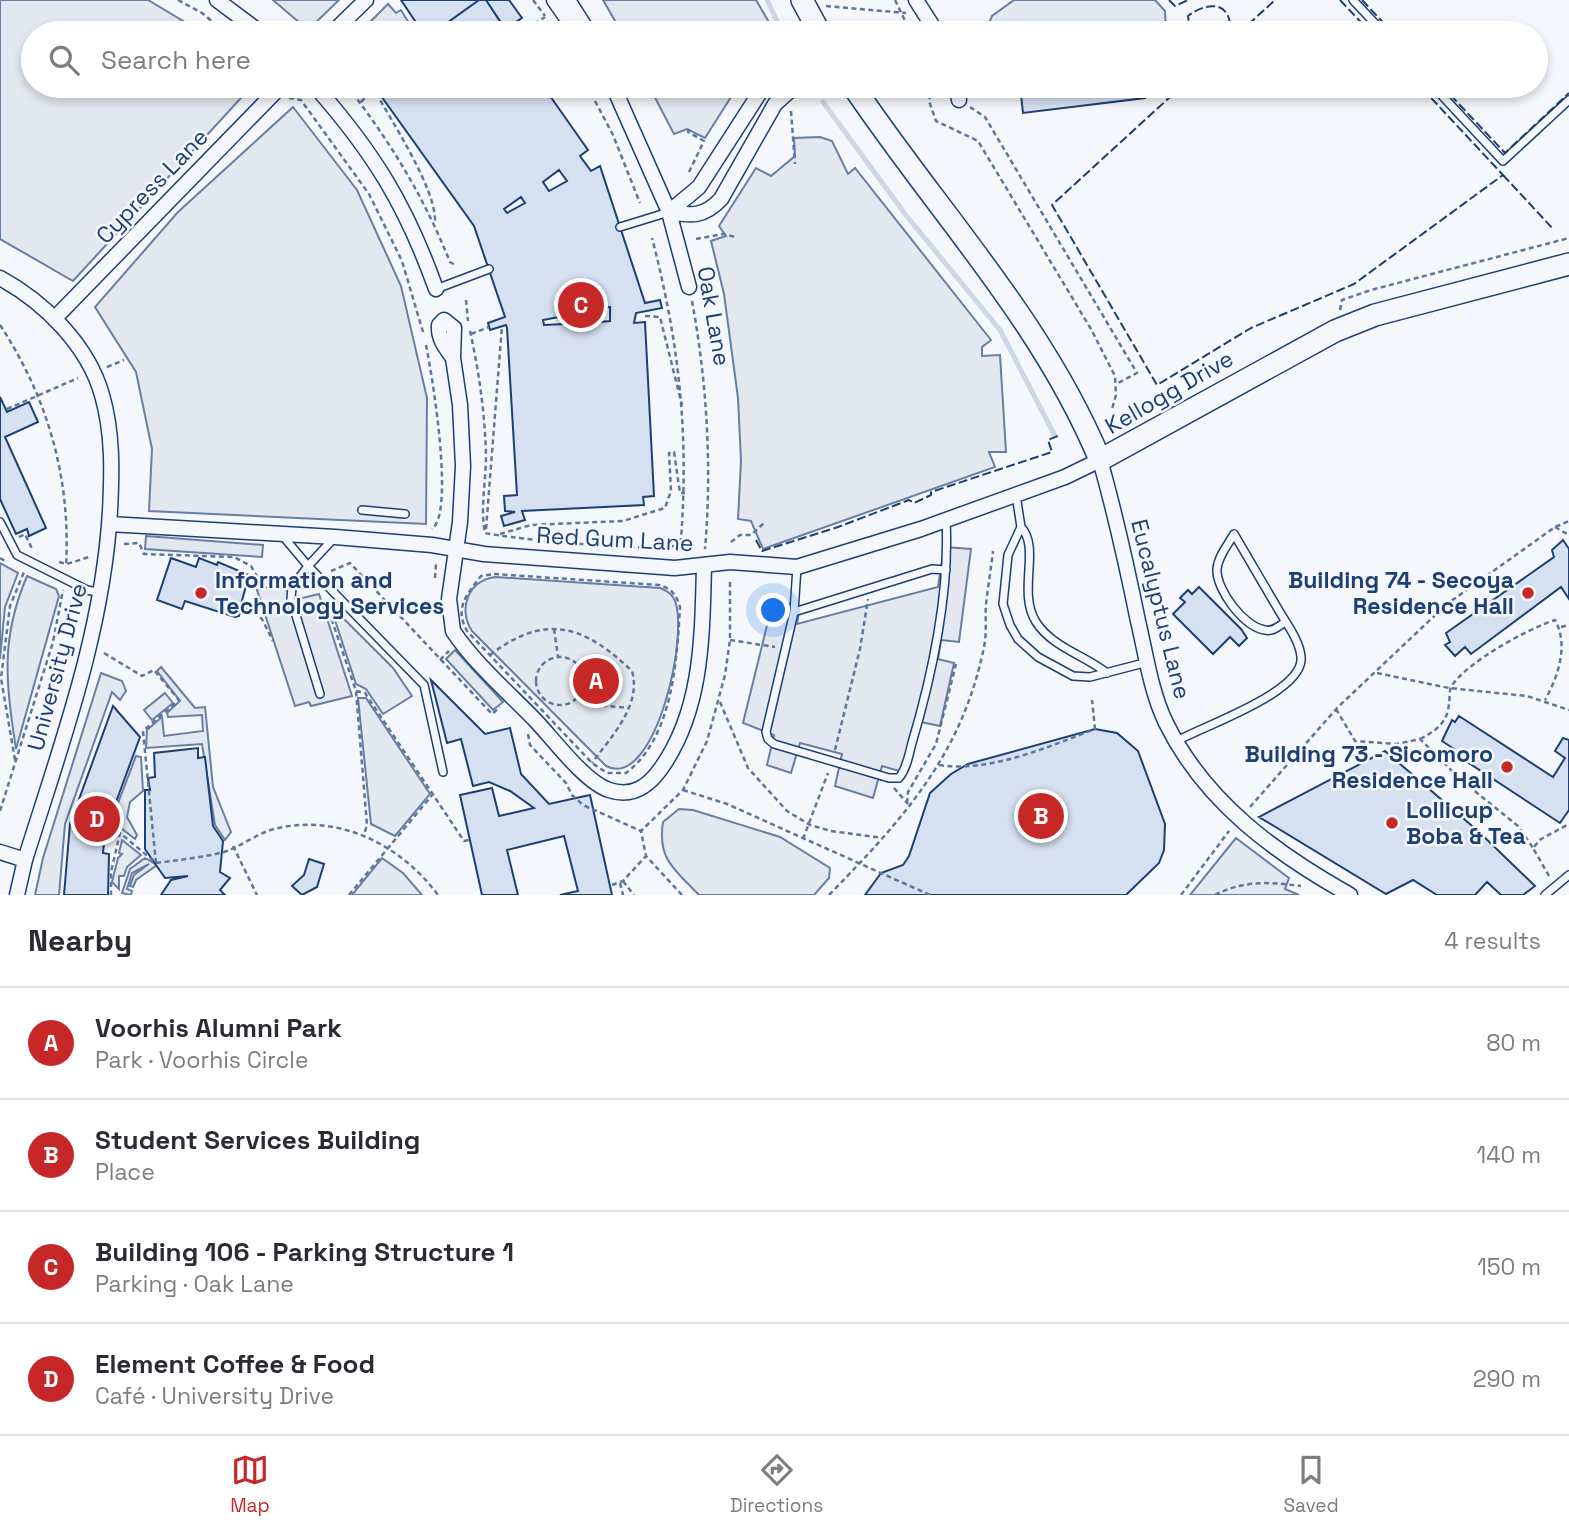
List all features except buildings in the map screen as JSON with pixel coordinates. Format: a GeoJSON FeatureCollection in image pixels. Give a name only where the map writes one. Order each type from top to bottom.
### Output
{"type":"FeatureCollection","features":[{"type":"Feature","properties":{"kind":"street"},"geometry":{"type":"LineString","coordinates":[[217,0],[245,21]]}},
{"type":"Feature","properties":{"kind":"street"},"geometry":{"type":"LineString","coordinates":[[344,21],[366,0]]}},
{"type":"Feature","properties":{"kind":"street"},"geometry":{"type":"LineString","coordinates":[[554,0],[569,21]]}},
{"type":"Feature","properties":{"kind":"street"},"geometry":{"type":"LineString","coordinates":[[568,0],[581,21]]}},
{"type":"Feature","properties":{"kind":"street"},"geometry":{"type":"LineString","coordinates":[[802,0],[813,21]]}},
{"type":"Feature","properties":{"kind":"street"},"geometry":{"type":"LineString","coordinates":[[914,6],[927,21]]}},
{"type":"Feature","properties":{"kind":"street","name":"Cypress Lane"},"geometry":{"type":"LineString","coordinates":[[55,318],[278,98]]}},
{"type":"Feature","properties":{"kind":"street"},"geometry":{"type":"LineString","coordinates":[[327,98],[346,120],[386,177],[415,230],[436,289]]}},
{"type":"Feature","properties":{"kind":"street","name":"Oak Lane"},"geometry":{"type":"LineString","coordinates":[[618,98],[669,212],[689,286]]}},
{"type":"Feature","properties":{"kind":"street"},"geometry":{"type":"LineString","coordinates":[[669,212],[699,187],[756,98]]}},
{"type":"Feature","properties":{"kind":"street"},"geometry":{"type":"LineString","coordinates":[[669,212],[697,217],[721,199],[775,104],[782,98]]}},
{"type":"Feature","properties":{"kind":"street","name":"Kellogg Drive"},"geometry":{"type":"LineString","coordinates":[[861,98],[891,143],[1008,295],[1086,425],[1100,460],[1335,331],[1375,315],[1569,264]]}},
{"type":"Feature","properties":{"kind":"street","name":"University Drive"},"geometry":{"type":"LineString","coordinates":[[0,278],[55,318],[77,347],[102,393],[111,456],[109,524],[102,594],[93,640],[25,860],[17,895]]}},
{"type":"Feature","properties":{"kind":"street"},"geometry":{"type":"LineString","coordinates":[[453,358],[460,405],[463,466],[448,611],[453,631],[594,782],[609,790],[627,793],[645,786],[659,771],[686,722],[697,680],[704,567]]}},
{"type":"Feature","properties":{"kind":"street","name":"Red Gum Lane"},"geometry":{"type":"LineString","coordinates":[[109,524],[335,537],[484,554],[675,568],[704,567],[730,562],[797,567],[946,519],[1100,460]]}},
{"type":"Feature","properties":{"kind":"street","name":"Eucalyptus Lane"},"geometry":{"type":"LineString","coordinates":[[1100,460],[1156,696],[1176,741],[1202,778],[1239,819],[1283,855],[1350,895]]}},
{"type":"Feature","properties":{"kind":"street"},"geometry":{"type":"LineString","coordinates":[[0,852],[25,860]]}},
{"type":"Feature","properties":{"kind":"lane"},"geometry":{"type":"LineString","coordinates":[[1353,0],[1373,21]]}},
{"type":"Feature","properties":{"kind":"lane"},"geometry":{"type":"LineString","coordinates":[[1444,98],[1503,161],[1569,100]]}},
{"type":"Feature","properties":{"kind":"lane"},"geometry":{"type":"LineString","coordinates":[[620,227],[669,212]]}},
{"type":"Feature","properties":{"kind":"lane"},"geometry":{"type":"LineString","coordinates":[[436,289],[489,270]]}},
{"type":"Feature","properties":{"kind":"lane"},"geometry":{"type":"LineString","coordinates":[[1016,494],[1021,527],[1012,545],[1004,578],[1003,604],[1018,639],[1057,669],[1073,676],[1090,677],[1147,662]]}},
{"type":"Feature","properties":{"kind":"lane"},"geometry":{"type":"LineString","coordinates":[[362,510],[405,514]]}},
{"type":"Feature","properties":{"kind":"lane"},"geometry":{"type":"LineString","coordinates":[[797,567],[794,612],[766,732],[768,739],[774,744],[894,779],[903,774],[919,718],[946,570],[946,519]]}},
{"type":"Feature","properties":{"kind":"lane"},"geometry":{"type":"LineString","coordinates":[[0,522],[18,555],[87,590],[102,594]]}},
{"type":"Feature","properties":{"kind":"lane"},"geometry":{"type":"LineString","coordinates":[[1021,527],[1028,534],[1030,546],[1027,594],[1034,619],[1056,643],[1091,660],[1107,673]]}},
{"type":"Feature","properties":{"kind":"lane"},"geometry":{"type":"LineString","coordinates":[[1176,741],[1216,720],[1255,705],[1294,678],[1302,660],[1285,622],[1278,609],[1234,534],[1217,570],[1227,601],[1254,625],[1265,631],[1273,630],[1285,622]]}},
{"type":"Feature","properties":{"kind":"lane"},"geometry":{"type":"LineString","coordinates":[[281,535],[424,685],[443,772]]}},
{"type":"Feature","properties":{"kind":"lane"},"geometry":{"type":"LineString","coordinates":[[320,694],[291,599],[292,587],[308,565],[335,537]]}},
{"type":"Feature","properties":{"kind":"lane"},"geometry":{"type":"LineString","coordinates":[[794,612],[932,569],[946,570]]}},
{"type":"Feature","properties":{"kind":"lane"},"geometry":{"type":"LineString","coordinates":[[1545,895],[1569,875]]}},
{"type":"Feature","properties":{"kind":"path"},"geometry":{"type":"LineString","coordinates":[[178,0],[212,21]]}},
{"type":"Feature","properties":{"kind":"path"},"geometry":{"type":"LineString","coordinates":[[533,0],[548,21]]}},
{"type":"Feature","properties":{"kind":"path"},"geometry":{"type":"LineString","coordinates":[[895,0],[905,21]]}},
{"type":"Feature","properties":{"kind":"path"},"geometry":{"type":"LineString","coordinates":[[826,6],[901,14],[914,6]]}},
{"type":"Feature","properties":{"kind":"path"},"geometry":{"type":"LineString","coordinates":[[539,21],[545,17]]}},
{"type":"Feature","properties":{"kind":"path"},"geometry":{"type":"LineString","coordinates":[[297,98],[347,161],[369,194],[402,261],[425,338],[438,403],[442,469],[439,521],[434,529]]}},
{"type":"Feature","properties":{"kind":"path"},"geometry":{"type":"LineString","coordinates":[[356,98],[410,175],[450,262],[455,265]]}},
{"type":"Feature","properties":{"kind":"path"},"geometry":{"type":"LineString","coordinates":[[360,103],[364,98]]}},
{"type":"Feature","properties":{"kind":"path"},"geometry":{"type":"LineString","coordinates":[[379,98],[414,162],[435,210],[434,224]]}},
{"type":"Feature","properties":{"kind":"path"},"geometry":{"type":"LineString","coordinates":[[593,98],[613,135],[640,204]]}},
{"type":"Feature","properties":{"kind":"path"},"geometry":{"type":"LineString","coordinates":[[930,98],[936,121],[978,141],[1091,329],[1116,384],[1112,409]]}},
{"type":"Feature","properties":{"kind":"path"},"geometry":{"type":"LineString","coordinates":[[964,98],[985,117],[1137,373],[1116,384]]}},
{"type":"Feature","properties":{"kind":"path"},"geometry":{"type":"LineString","coordinates":[[791,105],[795,164]]}},
{"type":"Feature","properties":{"kind":"path"},"geometry":{"type":"LineString","coordinates":[[689,129],[688,132],[705,141],[689,173]]}},
{"type":"Feature","properties":{"kind":"path"},"geometry":{"type":"LineString","coordinates":[[696,239],[723,234],[736,237]]}},
{"type":"Feature","properties":{"kind":"path"},"geometry":{"type":"LineString","coordinates":[[1335,331],[1342,300],[1569,238]]}},
{"type":"Feature","properties":{"kind":"path"},"geometry":{"type":"LineString","coordinates":[[485,533],[673,547],[681,540],[685,493],[684,408],[668,301],[652,239]]}},
{"type":"Feature","properties":{"kind":"path","name":"Oak Lane"},"geometry":{"type":"LineString","coordinates":[[689,286],[701,357],[706,419],[708,477],[704,567]]}},
{"type":"Feature","properties":{"kind":"path"},"geometry":{"type":"LineString","coordinates":[[466,300],[481,400],[486,457],[483,511],[485,533]]}},
{"type":"Feature","properties":{"kind":"path"},"geometry":{"type":"LineString","coordinates":[[662,303],[668,301]]}},
{"type":"Feature","properties":{"kind":"path"},"geometry":{"type":"LineString","coordinates":[[645,316],[660,317],[684,408]]}},
{"type":"Feature","properties":{"kind":"path"},"geometry":{"type":"LineString","coordinates":[[485,533],[502,326]]}},
{"type":"Feature","properties":{"kind":"path"},"geometry":{"type":"LineString","coordinates":[[471,334],[489,327]]}},
{"type":"Feature","properties":{"kind":"path"},"geometry":{"type":"LineString","coordinates":[[103,368],[124,360]]}},
{"type":"Feature","properties":{"kind":"path"},"geometry":{"type":"LineString","coordinates":[[7,409],[82,377]]}},
{"type":"Feature","properties":{"kind":"path"},"geometry":{"type":"LineString","coordinates":[[498,536],[531,525],[623,521],[665,508],[671,491],[669,453],[674,452],[680,493],[685,493]]}},
{"type":"Feature","properties":{"kind":"path"},"geometry":{"type":"LineString","coordinates":[[1181,895],[1239,819],[1336,709],[1447,604],[1555,527],[1569,520]]}},
{"type":"Feature","properties":{"kind":"path"},"geometry":{"type":"LineString","coordinates":[[731,542],[740,535],[751,535],[764,523]]}},
{"type":"Feature","properties":{"kind":"path"},"geometry":{"type":"LineString","coordinates":[[1555,527],[1569,535]]}},
{"type":"Feature","properties":{"kind":"path"},"geometry":{"type":"LineString","coordinates":[[9,541],[25,534],[34,552],[41,555]]}},
{"type":"Feature","properties":{"kind":"path"},"geometry":{"type":"LineString","coordinates":[[122,546],[126,542],[139,543],[144,554],[234,557],[251,566],[262,585]]}},
{"type":"Feature","properties":{"kind":"path"},"geometry":{"type":"LineString","coordinates":[[829,895],[885,838],[939,765],[964,715],[985,643],[986,606],[993,551]]}},
{"type":"Feature","properties":{"kind":"path"},"geometry":{"type":"LineString","coordinates":[[49,559],[67,564],[96,555]]}},
{"type":"Feature","properties":{"kind":"path"},"geometry":{"type":"LineString","coordinates":[[319,577],[350,563],[492,714],[502,705]]}},
{"type":"Feature","properties":{"kind":"path"},"geometry":{"type":"LineString","coordinates":[[16,761],[1,679],[10,606],[24,572]]}},
{"type":"Feature","properties":{"kind":"path"},"geometry":{"type":"LineString","coordinates":[[481,576],[659,585],[673,591],[680,607],[673,685],[658,728],[644,754],[626,772],[607,773],[593,763],[490,655],[467,631],[461,614],[465,596],[481,576]]}},
{"type":"Feature","properties":{"kind":"path"},"geometry":{"type":"LineString","coordinates":[[331,590],[324,597],[356,691],[367,825],[364,835]]}},
{"type":"Feature","properties":{"kind":"path"},"geometry":{"type":"LineString","coordinates":[[803,839],[832,761],[860,649],[869,590]]}},
{"type":"Feature","properties":{"kind":"path"},"geometry":{"type":"LineString","coordinates":[[246,607],[262,619],[273,641]]}},
{"type":"Feature","properties":{"kind":"path"},"geometry":{"type":"LineString","coordinates":[[1336,709],[1355,741],[1397,744],[1420,739],[1436,731],[1446,719],[1450,688],[1483,658],[1509,641],[1555,620],[1561,627],[1565,649],[1563,667],[1545,701]]}},
{"type":"Feature","properties":{"kind":"path"},"geometry":{"type":"LineString","coordinates":[[1561,627],[1569,625]]}},
{"type":"Feature","properties":{"kind":"path"},"geometry":{"type":"LineString","coordinates":[[554,629],[558,657]]}},
{"type":"Feature","properties":{"kind":"path"},"geometry":{"type":"LineString","coordinates":[[490,655],[515,639],[554,629],[574,630],[589,638],[632,671],[635,694],[629,709],[593,763]]}},
{"type":"Feature","properties":{"kind":"path"},"geometry":{"type":"LineString","coordinates":[[730,640],[786,649]]}},
{"type":"Feature","properties":{"kind":"path"},"geometry":{"type":"LineString","coordinates":[[104,650],[104,655],[142,676],[154,670],[179,700],[143,731],[156,863]]}},
{"type":"Feature","properties":{"kind":"path"},"geometry":{"type":"LineString","coordinates":[[578,697],[584,682],[580,667],[574,661],[558,657],[540,668],[536,682],[541,696],[559,705],[578,697],[599,705],[629,709]]}},
{"type":"Feature","properties":{"kind":"path"},"geometry":{"type":"LineString","coordinates":[[908,805],[908,792],[936,744],[956,664]]}},
{"type":"Feature","properties":{"kind":"path"},"geometry":{"type":"LineString","coordinates":[[1377,673],[1450,688],[1505,692],[1545,701],[1569,710]]}},
{"type":"Feature","properties":{"kind":"path"},"geometry":{"type":"LineString","coordinates":[[356,691],[365,693],[464,841],[469,840]]}},
{"type":"Feature","properties":{"kind":"path"},"geometry":{"type":"LineString","coordinates":[[535,701],[541,696]]}},
{"type":"Feature","properties":{"kind":"path"},"geometry":{"type":"LineString","coordinates":[[939,765],[960,768],[992,762],[1095,729],[1092,700]]}},
{"type":"Feature","properties":{"kind":"path"},"geometry":{"type":"LineString","coordinates":[[720,702],[748,768],[787,811],[810,825],[831,831],[885,838]]}},
{"type":"Feature","properties":{"kind":"path"},"geometry":{"type":"LineString","coordinates":[[526,730],[530,745],[583,805],[641,831]]}},
{"type":"Feature","properties":{"kind":"path"},"geometry":{"type":"LineString","coordinates":[[1420,739],[1461,780],[1518,826],[1557,886]]}},
{"type":"Feature","properties":{"kind":"path"},"geometry":{"type":"LineString","coordinates":[[894,779],[895,792],[908,805]]}},
{"type":"Feature","properties":{"kind":"path"},"geometry":{"type":"LineString","coordinates":[[683,790],[726,804],[930,895]]}},
{"type":"Feature","properties":{"kind":"path"},"geometry":{"type":"LineString","coordinates":[[349,895],[433,794]]}},
{"type":"Feature","properties":{"kind":"path"},"geometry":{"type":"LineString","coordinates":[[1533,848],[1541,839],[1569,824]]}},
{"type":"Feature","properties":{"kind":"path"},"geometry":{"type":"LineString","coordinates":[[111,895],[111,872],[120,833],[156,863],[224,852],[274,829],[306,825],[336,827],[364,835],[388,847],[422,874],[438,895]]}},
{"type":"Feature","properties":{"kind":"path"},"geometry":{"type":"LineString","coordinates":[[233,846],[257,895]]}},
{"type":"Feature","properties":{"kind":"path"},"geometry":{"type":"LineString","coordinates":[[612,885],[622,882],[646,856],[682,895]]}},
{"type":"Feature","properties":{"kind":"path"},"geometry":{"type":"LineString","coordinates":[[622,882],[623,895]]}},
{"type":"Feature","properties":{"kind":"path"},"geometry":{"type":"LineString","coordinates":[[622,882],[634,895]]}},
{"type":"Feature","properties":{"kind":"path"},"geometry":{"type":"LineString","coordinates":[[1215,895],[1233,886],[1251,883],[1301,886]]}},
{"type":"Feature","properties":{"kind":"shaded area"},"geometry":{"type":"Polygon","coordinates":[[[0,0],[148,0],[183,21],[21,21],[21,98],[241,98],[73,281],[0,239],[0,0]]]}},
{"type":"Feature","properties":{"kind":"shaded area"},"geometry":{"type":"Polygon","coordinates":[[[273,0],[339,0],[317,21],[298,21],[273,0]]]}},
{"type":"Feature","properties":{"kind":"shaded area"},"geometry":{"type":"Polygon","coordinates":[[[603,0],[756,0],[768,21],[615,21],[603,0]]]}},
{"type":"Feature","properties":{"kind":"shaded area"},"geometry":{"type":"Polygon","coordinates":[[[1014,0],[1155,0],[1165,11],[1165,21],[990,21],[992,16],[1014,0]]]}},
{"type":"Feature","properties":{"kind":"shaded area"},"geometry":{"type":"Polygon","coordinates":[[[388,4],[396,13],[401,10],[408,21],[371,21],[388,4]]]}},
{"type":"Feature","properties":{"kind":"shaded area"},"geometry":{"type":"Polygon","coordinates":[[[655,98],[730,98],[705,138],[687,129],[674,134],[655,98]]]}},
{"type":"Feature","properties":{"kind":"shaded area"},"geometry":{"type":"Polygon","coordinates":[[[293,107],[357,190],[401,286],[427,398],[426,524],[149,511],[152,449],[136,372],[95,307],[178,212],[293,107]]]}},
{"type":"Feature","properties":{"kind":"shaded area"},"geometry":{"type":"Polygon","coordinates":[[[820,137],[832,141],[848,174],[855,168],[991,340],[982,347],[982,356],[1000,355],[1006,452],[989,452],[995,467],[763,549],[751,521],[738,519],[741,461],[738,398],[724,294],[711,241],[726,236],[719,226],[756,168],[771,176],[795,156],[794,138],[820,137]]]}},
{"type":"Feature","properties":{"kind":"shaded area"},"geometry":{"type":"Polygon","coordinates":[[[146,536],[263,545],[262,557],[145,549],[146,536]]]}},
{"type":"Feature","properties":{"kind":"shaded area"},"geometry":{"type":"Polygon","coordinates":[[[944,547],[971,549],[959,642],[941,640],[938,659],[954,663],[940,726],[921,722],[906,773],[882,766],[873,798],[835,786],[842,754],[800,743],[791,773],[767,765],[774,735],[743,723],[773,601],[800,606],[797,624],[938,587],[944,547]]]}},
{"type":"Feature","properties":{"kind":"shaded area"},"geometry":{"type":"Polygon","coordinates":[[[0,563],[18,573],[5,607],[0,659],[0,563]]]}},
{"type":"Feature","properties":{"kind":"shaded area"},"geometry":{"type":"Polygon","coordinates":[[[27,576],[56,589],[59,596],[16,749],[8,682],[9,641],[12,620],[27,576]]]}},
{"type":"Feature","properties":{"kind":"shaded area"},"geometry":{"type":"Polygon","coordinates":[[[495,577],[660,588],[673,597],[678,613],[678,639],[665,702],[654,731],[640,754],[624,767],[606,766],[472,631],[466,614],[468,598],[478,584],[495,577]]]}},
{"type":"Feature","properties":{"kind":"shaded area"},"geometry":{"type":"Polygon","coordinates":[[[278,584],[298,599],[319,594],[352,696],[311,706],[309,702],[295,706],[257,590],[278,584]]]}},
{"type":"Feature","properties":{"kind":"shaded area"},"geometry":{"type":"Polygon","coordinates":[[[330,605],[393,668],[412,696],[383,714],[366,689],[356,684],[330,605]]]}},
{"type":"Feature","properties":{"kind":"shaded area"},"geometry":{"type":"Polygon","coordinates":[[[455,650],[503,702],[493,710],[446,659],[455,650]]]}},
{"type":"Feature","properties":{"kind":"shaded area"},"geometry":{"type":"Polygon","coordinates":[[[161,667],[195,708],[205,707],[213,787],[231,832],[225,840],[215,825],[202,744],[146,748],[147,730],[162,717],[164,736],[203,731],[202,715],[168,717],[167,713],[180,701],[157,671],[161,667]]]}},
{"type":"Feature","properties":{"kind":"shaded area"},"geometry":{"type":"Polygon","coordinates":[[[101,673],[122,681],[126,691],[120,700],[112,692],[65,824],[59,895],[35,895],[43,858],[101,673]]]}},
{"type":"Feature","properties":{"kind":"shaded area"},"geometry":{"type":"Polygon","coordinates":[[[165,693],[173,703],[152,720],[144,710],[165,693]]]}},
{"type":"Feature","properties":{"kind":"shaded area"},"geometry":{"type":"Polygon","coordinates":[[[358,698],[366,698],[430,794],[395,836],[371,824],[358,698]]]}},
{"type":"Feature","properties":{"kind":"shaded area"},"geometry":{"type":"Polygon","coordinates":[[[136,756],[141,757],[143,791],[130,802],[127,817],[137,835],[135,839],[117,825],[115,811],[136,756]]]}},
{"type":"Feature","properties":{"kind":"shaded area"},"geometry":{"type":"Polygon","coordinates":[[[679,809],[693,810],[780,837],[830,868],[829,878],[814,895],[699,895],[665,855],[663,822],[679,809]]]}},
{"type":"Feature","properties":{"kind":"shaded area"},"geometry":{"type":"Polygon","coordinates":[[[1236,838],[1289,878],[1285,889],[1299,895],[1190,895],[1236,838]]]}},
{"type":"Feature","properties":{"kind":"shaded area"},"geometry":{"type":"Polygon","coordinates":[[[122,840],[141,855],[127,867],[124,876],[119,876],[119,889],[112,882],[118,858],[122,854],[119,853],[122,840]]]}},
{"type":"Feature","properties":{"kind":"shaded area"},"geometry":{"type":"Polygon","coordinates":[[[145,858],[157,865],[136,880],[133,887],[130,886],[134,875],[149,864],[132,873],[127,889],[132,891],[131,895],[122,893],[130,869],[145,858]]]}},
{"type":"Feature","properties":{"kind":"shaded area"},"geometry":{"type":"Polygon","coordinates":[[[382,858],[403,873],[422,895],[352,895],[382,858]]]}},
{"type":"Feature","properties":{"kind":"waterway"},"geometry":{"type":"LineString","coordinates":[[767,0],[777,21]]}},
{"type":"Feature","properties":{"kind":"waterway"},"geometry":{"type":"LineString","coordinates":[[823,102],[905,214],[1000,330],[1055,436]]}},
{"type":"Feature","properties":{"kind":"fence"},"geometry":{"type":"LineString","coordinates":[[1169,0],[1175,6],[1188,0]]}},
{"type":"Feature","properties":{"kind":"fence"},"geometry":{"type":"LineString","coordinates":[[1252,21],[1275,0]]}},
{"type":"Feature","properties":{"kind":"fence"},"geometry":{"type":"LineString","coordinates":[[1340,0],[1360,21]]}},
{"type":"Feature","properties":{"kind":"fence"},"geometry":{"type":"LineString","coordinates":[[1362,0],[1382,21]]}},
{"type":"Feature","properties":{"kind":"fence"},"geometry":{"type":"LineString","coordinates":[[1189,21],[1188,16],[1211,6],[1224,10],[1230,21]]}},
{"type":"Feature","properties":{"kind":"fence"},"geometry":{"type":"LineString","coordinates":[[1453,98],[1505,153],[1569,93]]}},
{"type":"Feature","properties":{"kind":"fence"},"geometry":{"type":"LineString","coordinates":[[1169,98],[1052,205],[1157,385],[1251,328],[1354,284],[1503,175],[1431,98]]}},
{"type":"Feature","properties":{"kind":"fence"},"geometry":{"type":"LineString","coordinates":[[1503,175],[1554,230]]}},
{"type":"Feature","properties":{"kind":"fence"},"geometry":{"type":"LineString","coordinates":[[756,540],[762,551],[838,527],[909,500],[914,503],[931,495],[931,492],[1052,452],[1048,440],[1060,435]]}},
{"type":"Feature","properties":{"kind":"place","name":"Building 106 - Parking Structure 1"},"geometry":{"type":"Point","coordinates":[581,305]}},
{"type":"Feature","properties":{"kind":"place","name":"Information and Technology Services"},"geometry":{"type":"Point","coordinates":[201,593]}},
{"type":"Feature","properties":{"kind":"place","name":"Building 74 - Secoya Residence Hall"},"geometry":{"type":"Point","coordinates":[1528,593]}},
{"type":"Feature","properties":{"kind":"place","name":"Voorhis Alumni Park"},"geometry":{"type":"Point","coordinates":[596,681]}},
{"type":"Feature","properties":{"kind":"place","name":"Building 73 - Sicomoro Residence Hall"},"geometry":{"type":"Point","coordinates":[1507,767]}},
{"type":"Feature","properties":{"kind":"place","name":"Student Services Building"},"geometry":{"type":"Point","coordinates":[1041,816]}},
{"type":"Feature","properties":{"kind":"place","name":"Element Coffee & Food"},"geometry":{"type":"Point","coordinates":[97,819]}},
{"type":"Feature","properties":{"kind":"place","name":"Lollicup Boba & Tea"},"geometry":{"type":"Point","coordinates":[1392,823]}}]}
